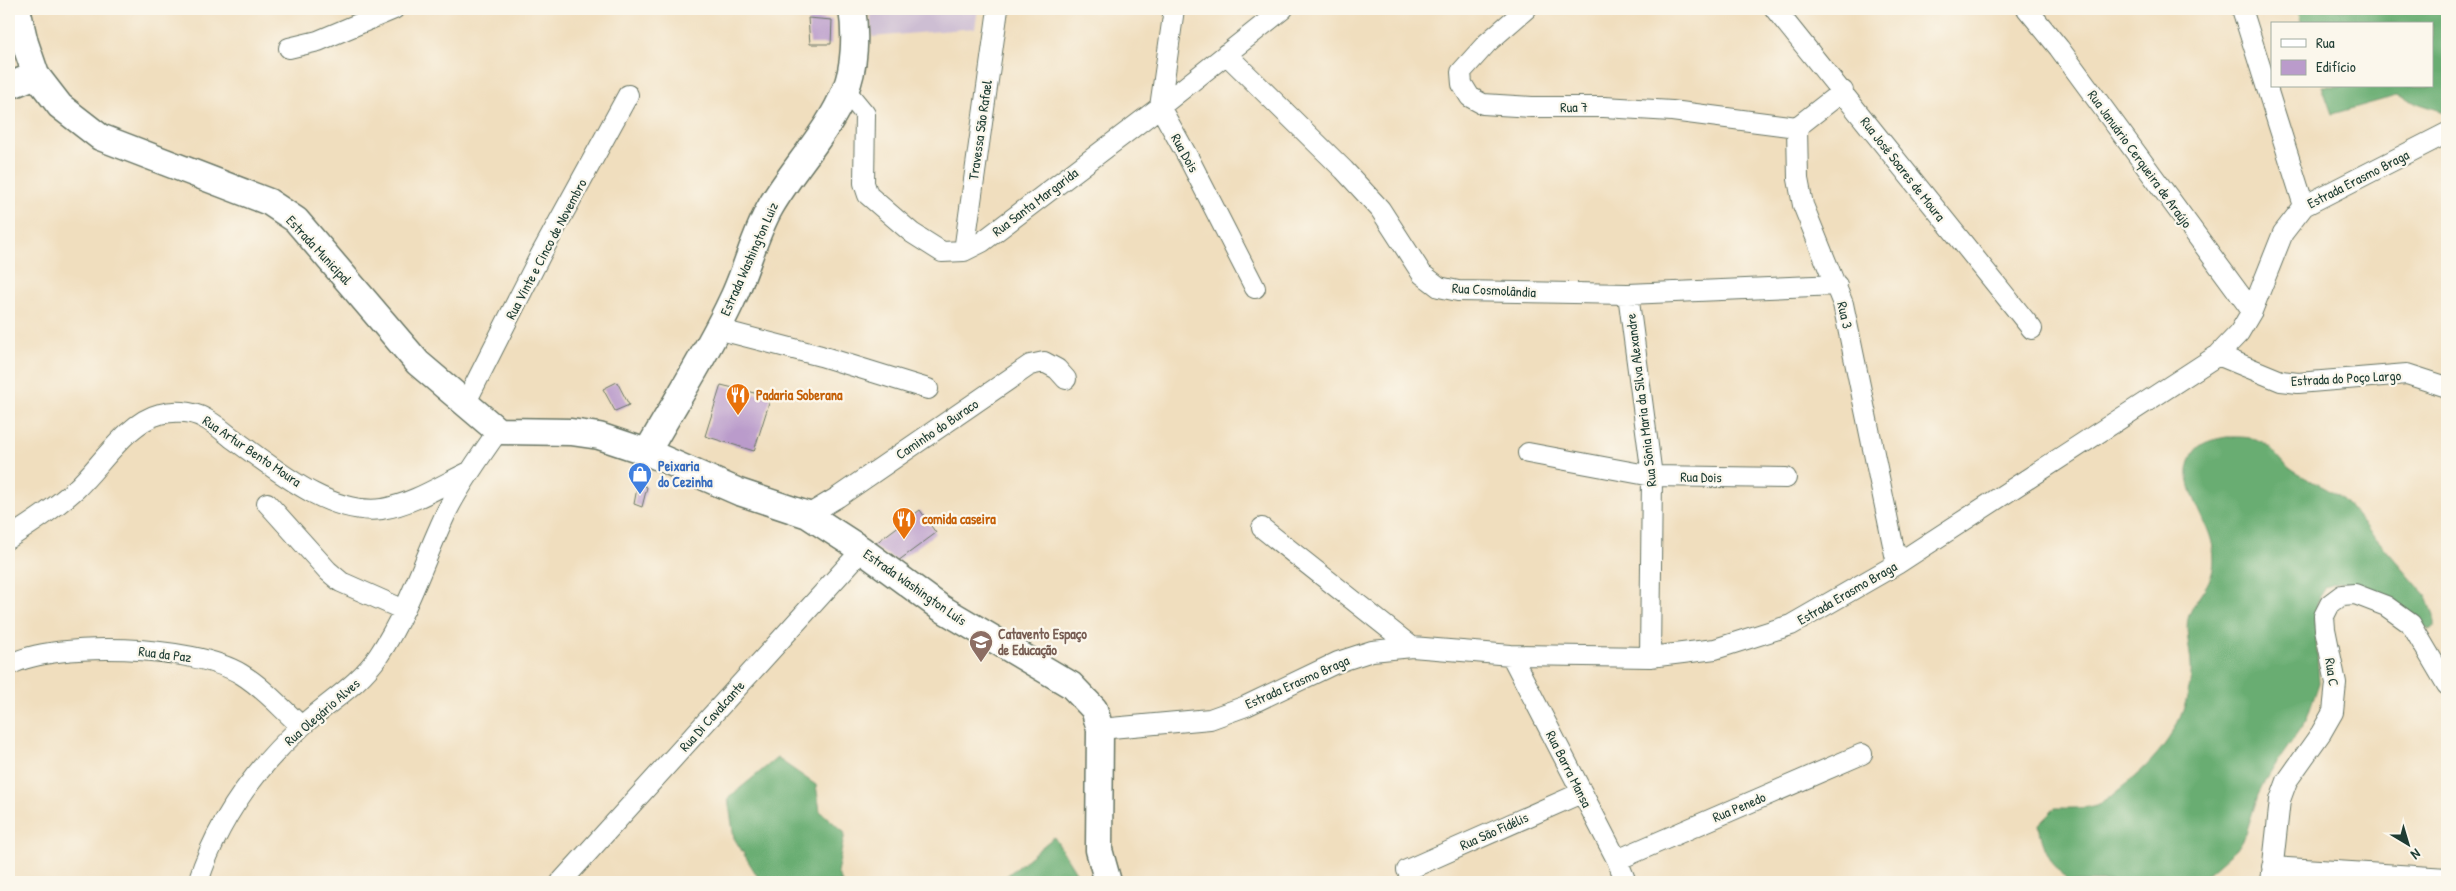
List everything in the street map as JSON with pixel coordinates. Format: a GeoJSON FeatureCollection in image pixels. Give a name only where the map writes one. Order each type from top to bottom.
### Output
{"type":"FeatureCollection","features":[{"type":"Feature","properties":{"kind":"street"},"geometry":{"type":"LineString","coordinates":[[290,48],[318,41],[394,9]]}},
{"type":"Feature","properties":{"kind":"street","name":"Estrada Washington Luiz"},"geometry":{"type":"LineString","coordinates":[[647,452],[733,300],[750,252],[770,207],[793,170],[829,121],[846,91],[853,56],[852,9]]}},
{"type":"Feature","properties":{"kind":"street","name":"Travessa São Rafael"},"geometry":{"type":"LineString","coordinates":[[964,251],[998,9]]}},
{"type":"Feature","properties":{"kind":"street"},"geometry":{"type":"LineString","coordinates":[[1160,107],[1174,9]]}},
{"type":"Feature","properties":{"kind":"street","name":"Rua Santa Margarida"},"geometry":{"type":"LineString","coordinates":[[846,91],[865,114],[864,182],[868,195],[912,234],[942,252],[964,251],[982,242],[1160,107],[1283,9]]}},
{"type":"Feature","properties":{"kind":"street","name":"Rua 7"},"geometry":{"type":"LineString","coordinates":[[1526,9],[1487,43],[1461,72],[1462,84],[1470,97],[1483,104],[1532,108],[1604,107],[1672,111],[1797,127]]}},
{"type":"Feature","properties":{"kind":"street","name":"Rua José Soares de Moura"},"geometry":{"type":"LineString","coordinates":[[1775,9],[1843,91],[1898,164],[2032,329]]}},
{"type":"Feature","properties":{"kind":"street","name":"Rua Januário Cerqueira de Araújo"},"geometry":{"type":"LineString","coordinates":[[2027,9],[2059,48],[2252,311]]}},
{"type":"Feature","properties":{"kind":"street"},"geometry":{"type":"LineString","coordinates":[[2242,9],[2304,206]]}},
{"type":"Feature","properties":{"kind":"street","name":"Estrada Municipal"},"geometry":{"type":"LineString","coordinates":[[18,10],[24,43],[36,75],[60,106],[100,137],[270,202],[296,220],[418,362],[498,431]]}},
{"type":"Feature","properties":{"kind":"street","name":"Rua Cosmolândia"},"geometry":{"type":"LineString","coordinates":[[1226,54],[1374,202],[1422,274],[1439,287],[1458,291],[1628,294],[1837,285]]}},
{"type":"Feature","properties":{"kind":"street"},"geometry":{"type":"LineString","coordinates":[[9,86],[36,75]]}},
{"type":"Feature","properties":{"kind":"street"},"geometry":{"type":"LineString","coordinates":[[1797,127],[1843,91]]}},
{"type":"Feature","properties":{"kind":"street","name":"Rua Vinte e Cinco de Novembro"},"geometry":{"type":"LineString","coordinates":[[465,404],[541,254],[628,96]]}},
{"type":"Feature","properties":{"kind":"street","name":"Rua Dois"},"geometry":{"type":"LineString","coordinates":[[1160,107],[1189,159],[1255,288]]}},
{"type":"Feature","properties":{"kind":"street","name":"Rua 3"},"geometry":{"type":"LineString","coordinates":[[1797,127],[1798,179],[1803,205],[1837,285],[1843,304],[1897,564]]}},
{"type":"Feature","properties":{"kind":"street","name":"Estrada Erasmo Braga"},"geometry":{"type":"LineString","coordinates":[[1100,729],[1210,719],[1246,706],[1338,662],[1372,651],[1412,647],[1511,656],[1650,657],[1715,649],[1791,625],[1897,564],[2218,355],[2239,333],[2252,311],[2283,234],[2304,206],[2447,133]]}},
{"type":"Feature","properties":{"kind":"street","name":"Rua Sônia Maria da Silva Alexandre"},"geometry":{"type":"LineString","coordinates":[[1628,294],[1652,476],[1650,657]]}},
{"type":"Feature","properties":{"kind":"street"},"geometry":{"type":"LineString","coordinates":[[717,329],[822,356],[928,389]]}},
{"type":"Feature","properties":{"kind":"street","name":"Estrada do Poço Largo"},"geometry":{"type":"LineString","coordinates":[[2218,355],[2282,381],[2298,383],[2407,374],[2447,387]]}},
{"type":"Feature","properties":{"kind":"street","name":"Caminho do Buraco"},"geometry":{"type":"LineString","coordinates":[[808,515],[838,497],[1030,365],[1044,362],[1057,369],[1066,379]]}},
{"type":"Feature","properties":{"kind":"street","name":"Rua Artur Bento Moura"},"geometry":{"type":"LineString","coordinates":[[9,538],[77,489],[123,439],[147,419],[160,414],[180,411],[204,417],[279,472],[329,500],[357,510],[383,508],[408,502],[469,472]]}},
{"type":"Feature","properties":{"kind":"street"},"geometry":{"type":"LineString","coordinates":[[498,431],[572,432],[599,436],[647,452]]}},
{"type":"Feature","properties":{"kind":"street","name":"Rua Olegário Alves"},"geometry":{"type":"LineString","coordinates":[[198,882],[207,852],[231,808],[268,761],[302,726],[363,676],[380,654],[404,610],[447,511],[469,472],[498,431]]}},
{"type":"Feature","properties":{"kind":"street","name":"Estrada Washington Luís"},"geometry":{"type":"LineString","coordinates":[[647,452],[739,492],[808,515],[862,550],[941,608],[1071,685],[1094,709],[1100,729],[1099,850],[1108,882]]}},
{"type":"Feature","properties":{"kind":"street","name":"Rua Dois"},"geometry":{"type":"LineString","coordinates":[[1528,453],[1652,476],[1786,478]]}},
{"type":"Feature","properties":{"kind":"street"},"geometry":{"type":"LineString","coordinates":[[267,503],[328,571],[341,582],[404,610]]}},
{"type":"Feature","properties":{"kind":"street"},"geometry":{"type":"LineString","coordinates":[[1262,528],[1412,647]]}},
{"type":"Feature","properties":{"kind":"street","name":"Rua Di Cavalcante"},"geometry":{"type":"LineString","coordinates":[[561,882],[862,550]]}},
{"type":"Feature","properties":{"kind":"street","name":"Rua C"},"geometry":{"type":"LineString","coordinates":[[2272,875],[2280,800],[2288,781],[2333,712],[2336,683],[2324,616],[2330,604],[2342,594],[2355,594],[2386,606],[2411,624],[2428,650],[2445,682]]}},
{"type":"Feature","properties":{"kind":"street","name":"Rua da Paz"},"geometry":{"type":"LineString","coordinates":[[9,666],[23,658],[70,651],[142,650],[205,659],[240,674],[302,726]]}},
{"type":"Feature","properties":{"kind":"street","name":"Rua Barra Mansa"},"geometry":{"type":"LineString","coordinates":[[1511,656],[1617,860],[1626,882]]}},
{"type":"Feature","properties":{"kind":"street","name":"Rua Penedo"},"geometry":{"type":"LineString","coordinates":[[1617,860],[1862,754]]}},
{"type":"Feature","properties":{"kind":"street","name":"Rua São Fidélis"},"geometry":{"type":"LineString","coordinates":[[1407,870],[1582,793]]}},
{"type":"Feature","properties":{"kind":"street"},"geometry":{"type":"LineString","coordinates":[[2272,875],[2447,878]]}},
{"type":"Feature","properties":{"kind":"shaded area"},"geometry":{"type":"Polygon","coordinates":[[[870,9],[978,9],[975,28],[872,37],[870,9]]]}},
{"type":"Feature","properties":{"kind":"green space"},"geometry":{"type":"Polygon","coordinates":[[[2297,9],[2447,10],[2447,113],[2396,96],[2332,114],[2323,88],[2434,88],[2434,22],[2301,22],[2297,9]]]}},
{"type":"Feature","properties":{"kind":"green space"},"geometry":{"type":"Polygon","coordinates":[[[2227,437],[2248,438],[2263,442],[2291,469],[2332,492],[2344,501],[2427,597],[2434,615],[2434,626],[2428,630],[2411,616],[2378,595],[2355,585],[2340,583],[2326,587],[2316,603],[2315,624],[2319,683],[2306,721],[2267,777],[2258,795],[2246,833],[2236,849],[2198,882],[2069,882],[2049,856],[2040,833],[2039,824],[2055,808],[2091,806],[2109,798],[2135,777],[2159,752],[2177,725],[2183,710],[2191,675],[2187,621],[2193,606],[2211,578],[2214,560],[2208,530],[2190,488],[2188,470],[2193,455],[2200,446],[2212,440],[2227,437]]]}},
{"type":"Feature","properties":{"kind":"green space"},"geometry":{"type":"Polygon","coordinates":[[[777,758],[816,785],[820,811],[845,833],[837,872],[842,882],[761,882],[734,838],[728,798],[777,758]]]}},
{"type":"Feature","properties":{"kind":"green space"},"geometry":{"type":"Polygon","coordinates":[[[1054,837],[1080,882],[999,882],[1054,837]]]}},
{"type":"Feature","properties":{"kind":"building"},"geometry":{"type":"Polygon","coordinates":[[[808,18],[832,20],[831,44],[810,44],[808,18]]]}},
{"type":"Feature","properties":{"kind":"building"},"geometry":{"type":"Polygon","coordinates":[[[617,382],[629,405],[615,411],[603,389],[617,382]]]}},
{"type":"Feature","properties":{"kind":"building","name":"Padaria Soberana"},"geometry":{"type":"Polygon","coordinates":[[[721,385],[771,397],[754,451],[705,436],[721,385]]]}},
{"type":"Feature","properties":{"kind":"building","name":"Peixaria do Cezinha"},"geometry":{"type":"Polygon","coordinates":[[[638,483],[647,487],[642,507],[634,504],[638,483]]]}},
{"type":"Feature","properties":{"kind":"building","name":"comida caseira"},"geometry":{"type":"Polygon","coordinates":[[[920,510],[936,533],[898,561],[872,546],[920,510]]]}},
{"type":"Feature","properties":{"kind":"place","name":"Padaria Soberana"},"geometry":{"type":"Point","coordinates":[738,416]}},
{"type":"Feature","properties":{"kind":"place","name":"Peixaria do Cezinha"},"geometry":{"type":"Point","coordinates":[640,495]}},
{"type":"Feature","properties":{"kind":"place","name":"comida caseira"},"geometry":{"type":"Point","coordinates":[904,540]}},
{"type":"Feature","properties":{"kind":"place","name":"Catavento Espaço de Educação"},"geometry":{"type":"Point","coordinates":[981,663]}}]}
